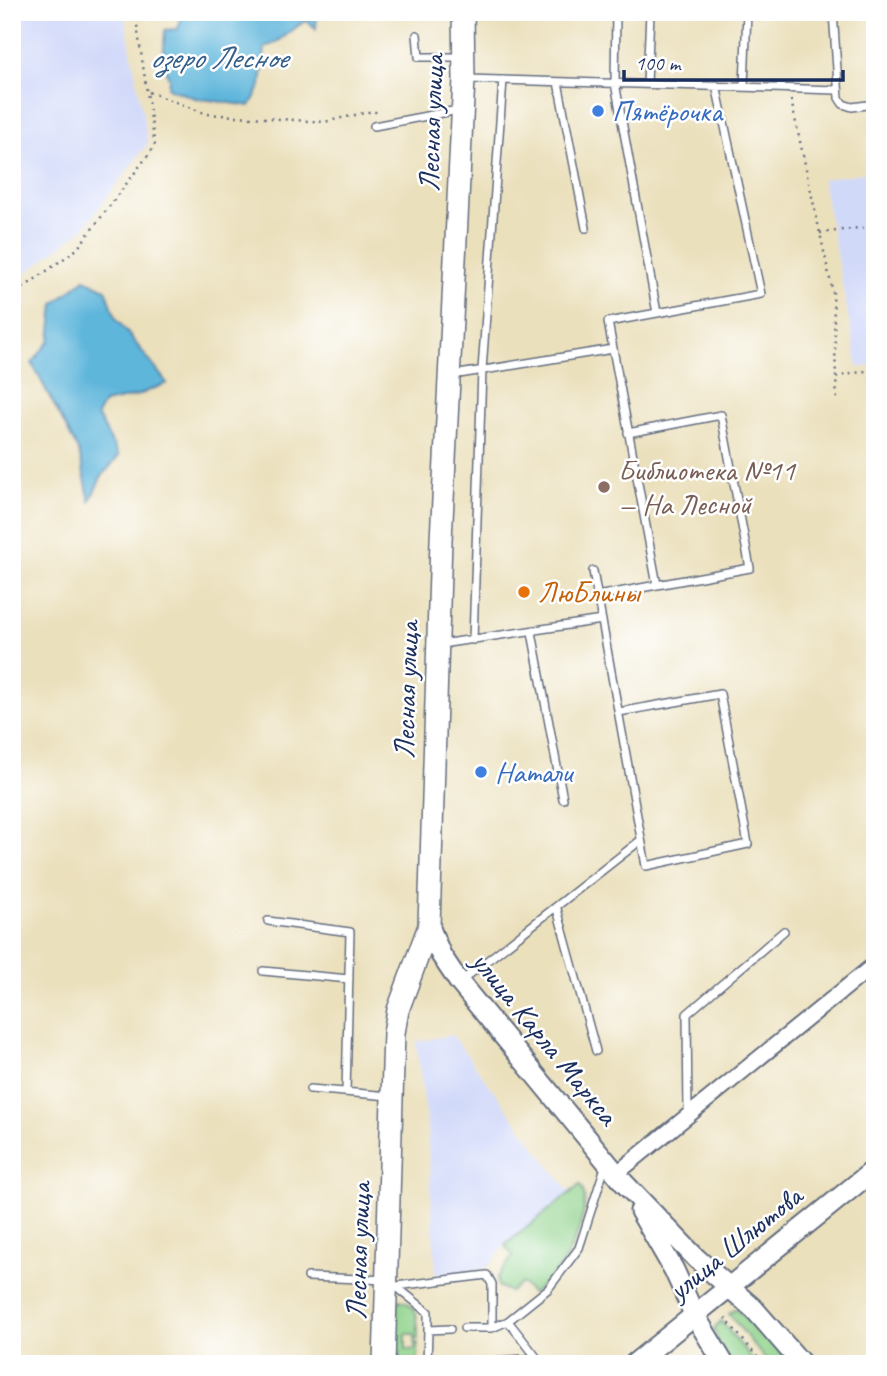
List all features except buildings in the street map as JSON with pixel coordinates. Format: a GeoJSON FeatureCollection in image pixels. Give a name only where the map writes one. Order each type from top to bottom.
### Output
{"type":"FeatureCollection","features":[{"type":"Feature","properties":{"kind":"main road","name":"Лесная улица"},"geometry":{"type":"LineString","coordinates":[[384,1364],[392,1283],[393,1097],[398,1010],[429,926],[437,645],[464,79],[463,12]]}},
{"type":"Feature","properties":{"kind":"main road","name":"улица Карла Маркса"},"geometry":{"type":"LineString","coordinates":[[429,926],[441,955],[459,982],[616,1173],[696,1258],[729,1285],[776,1333],[802,1364]]}},
{"type":"Feature","properties":{"kind":"main road","name":"улица Шлютова"},"geometry":{"type":"LineString","coordinates":[[634,1364],[875,1169]]}},
{"type":"Feature","properties":{"kind":"main road","name":"улица Карла Маркса"},"geometry":{"type":"LineString","coordinates":[[616,1173],[674,1270],[694,1314],[724,1364]]}},
{"type":"Feature","properties":{"kind":"street"},"geometry":{"type":"LineString","coordinates":[[616,1173],[875,964]]}},
{"type":"Feature","properties":{"kind":"lane"},"geometry":{"type":"LineString","coordinates":[[616,12],[615,83],[657,313]]}},
{"type":"Feature","properties":{"kind":"lane"},"geometry":{"type":"LineString","coordinates":[[647,84],[650,12]]}},
{"type":"Feature","properties":{"kind":"lane"},"geometry":{"type":"LineString","coordinates":[[744,86],[747,12]]}},
{"type":"Feature","properties":{"kind":"lane"},"geometry":{"type":"LineString","coordinates":[[833,12],[837,90],[842,104],[852,107],[875,104]]}},
{"type":"Feature","properties":{"kind":"lane"},"geometry":{"type":"LineString","coordinates":[[417,35],[419,57],[464,57]]}},
{"type":"Feature","properties":{"kind":"lane"},"geometry":{"type":"LineString","coordinates":[[464,79],[837,90]]}},
{"type":"Feature","properties":{"kind":"lane"},"geometry":{"type":"LineString","coordinates":[[473,640],[482,370],[503,80]]}},
{"type":"Feature","properties":{"kind":"lane"},"geometry":{"type":"LineString","coordinates":[[558,82],[586,228]]}},
{"type":"Feature","properties":{"kind":"lane"},"geometry":{"type":"LineString","coordinates":[[657,585],[608,322],[761,294],[716,85]]}},
{"type":"Feature","properties":{"kind":"lane"},"geometry":{"type":"LineString","coordinates":[[374,126],[462,109]]}},
{"type":"Feature","properties":{"kind":"lane"},"geometry":{"type":"LineString","coordinates":[[449,376],[613,349]]}},
{"type":"Feature","properties":{"kind":"lane"},"geometry":{"type":"LineString","coordinates":[[597,596],[750,568],[721,415],[628,433]]}},
{"type":"Feature","properties":{"kind":"lane"},"geometry":{"type":"LineString","coordinates":[[593,572],[646,866],[748,844],[720,694],[619,712]]}},
{"type":"Feature","properties":{"kind":"lane"},"geometry":{"type":"LineString","coordinates":[[437,645],[602,620]]}},
{"type":"Feature","properties":{"kind":"lane"},"geometry":{"type":"LineString","coordinates":[[532,632],[563,799]]}},
{"type":"Feature","properties":{"kind":"lane"},"geometry":{"type":"LineString","coordinates":[[459,982],[557,909],[641,840]]}},
{"type":"Feature","properties":{"kind":"lane"},"geometry":{"type":"LineString","coordinates":[[557,909],[596,1051]]}},
{"type":"Feature","properties":{"kind":"lane"},"geometry":{"type":"LineString","coordinates":[[268,921],[350,933],[346,1093]]}},
{"type":"Feature","properties":{"kind":"lane"},"geometry":{"type":"LineString","coordinates":[[688,1115],[687,1014],[784,931]]}},
{"type":"Feature","properties":{"kind":"lane"},"geometry":{"type":"LineString","coordinates":[[263,971],[349,979]]}},
{"type":"Feature","properties":{"kind":"lane"},"geometry":{"type":"LineString","coordinates":[[310,1089],[393,1097]]}},
{"type":"Feature","properties":{"kind":"lane"},"geometry":{"type":"LineString","coordinates":[[464,1328],[492,1328],[508,1321],[548,1289],[579,1248],[616,1173]]}},
{"type":"Feature","properties":{"kind":"lane"},"geometry":{"type":"LineString","coordinates":[[308,1276],[392,1283],[487,1275],[492,1284],[492,1328]]}},
{"type":"Feature","properties":{"kind":"lane"},"geometry":{"type":"LineString","coordinates":[[392,1283],[428,1312],[427,1364]]}},
{"type":"Feature","properties":{"kind":"lane"},"geometry":{"type":"LineString","coordinates":[[508,1321],[540,1361]]}},
{"type":"Feature","properties":{"kind":"lane"},"geometry":{"type":"LineString","coordinates":[[428,1330],[450,1329]]}},
{"type":"Feature","properties":{"kind":"lane"},"geometry":{"type":"LineString","coordinates":[[454,1364],[540,1361]]}},
{"type":"Feature","properties":{"kind":"path"},"geometry":{"type":"LineString","coordinates":[[12,296],[77,249],[155,146],[135,12]]}},
{"type":"Feature","properties":{"kind":"path"},"geometry":{"type":"LineString","coordinates":[[789,87],[833,300],[837,403]]}},
{"type":"Feature","properties":{"kind":"path"},"geometry":{"type":"LineString","coordinates":[[149,92],[207,114],[324,122],[373,111]]}},
{"type":"Feature","properties":{"kind":"path"},"geometry":{"type":"LineString","coordinates":[[820,233],[875,226]]}},
{"type":"Feature","properties":{"kind":"path"},"geometry":{"type":"LineString","coordinates":[[836,377],[875,369]]}},
{"type":"Feature","properties":{"kind":"path"},"geometry":{"type":"LineString","coordinates":[[726,1318],[763,1364]]}},
{"type":"Feature","properties":{"kind":"shaded area"},"geometry":{"type":"Polygon","coordinates":[[[12,12],[124,12],[148,143],[83,229],[12,284],[12,12]]]}},
{"type":"Feature","properties":{"kind":"shaded area"},"geometry":{"type":"Polygon","coordinates":[[[875,171],[875,365],[858,368],[822,179],[875,171]]]}},
{"type":"Feature","properties":{"kind":"shaded area"},"geometry":{"type":"Polygon","coordinates":[[[452,1035],[570,1193],[505,1245],[487,1268],[436,1275],[426,1114],[416,1042],[452,1035]]]}},
{"type":"Feature","properties":{"kind":"green space"},"geometry":{"type":"Polygon","coordinates":[[[580,1185],[584,1193],[583,1214],[570,1250],[560,1267],[532,1294],[522,1283],[510,1292],[498,1286],[497,1278],[513,1256],[505,1245],[580,1185]]]}},
{"type":"Feature","properties":{"kind":"green space"},"geometry":{"type":"Polygon","coordinates":[[[400,1300],[411,1306],[416,1315],[418,1339],[415,1340],[415,1334],[406,1334],[406,1349],[415,1350],[415,1343],[418,1343],[418,1364],[394,1364],[396,1304],[400,1300]]]}},
{"type":"Feature","properties":{"kind":"green space"},"geometry":{"type":"Polygon","coordinates":[[[736,1309],[766,1333],[791,1364],[769,1364],[729,1314],[736,1309]]]}},
{"type":"Feature","properties":{"kind":"green space"},"geometry":{"type":"Polygon","coordinates":[[[721,1321],[756,1364],[734,1364],[718,1344],[714,1328],[721,1321]]]}},
{"type":"Feature","properties":{"kind":"water","name":"озеро Лесное"},"geometry":{"type":"Polygon","coordinates":[[[165,12],[317,12],[316,29],[307,20],[277,42],[265,47],[261,86],[250,106],[195,98],[168,88],[169,78],[163,64],[165,30],[178,29],[181,19],[175,13],[165,12]]]}},
{"type":"Feature","properties":{"kind":"water"},"geometry":{"type":"Polygon","coordinates":[[[85,279],[106,289],[116,318],[167,383],[136,396],[104,403],[97,415],[119,456],[101,477],[90,501],[79,452],[32,363],[50,340],[54,304],[85,279]]]}},
{"type":"Feature","properties":{"kind":"place","name":"Пятёрочка"},"geometry":{"type":"Point","coordinates":[598,111]}},
{"type":"Feature","properties":{"kind":"place","name":"Библиотека №11 — На Лесной"},"geometry":{"type":"Point","coordinates":[604,487]}},
{"type":"Feature","properties":{"kind":"place","name":"ЛюБлины"},"geometry":{"type":"Point","coordinates":[524,592]}},
{"type":"Feature","properties":{"kind":"place","name":"Натали"},"geometry":{"type":"Point","coordinates":[481,772]}}]}
